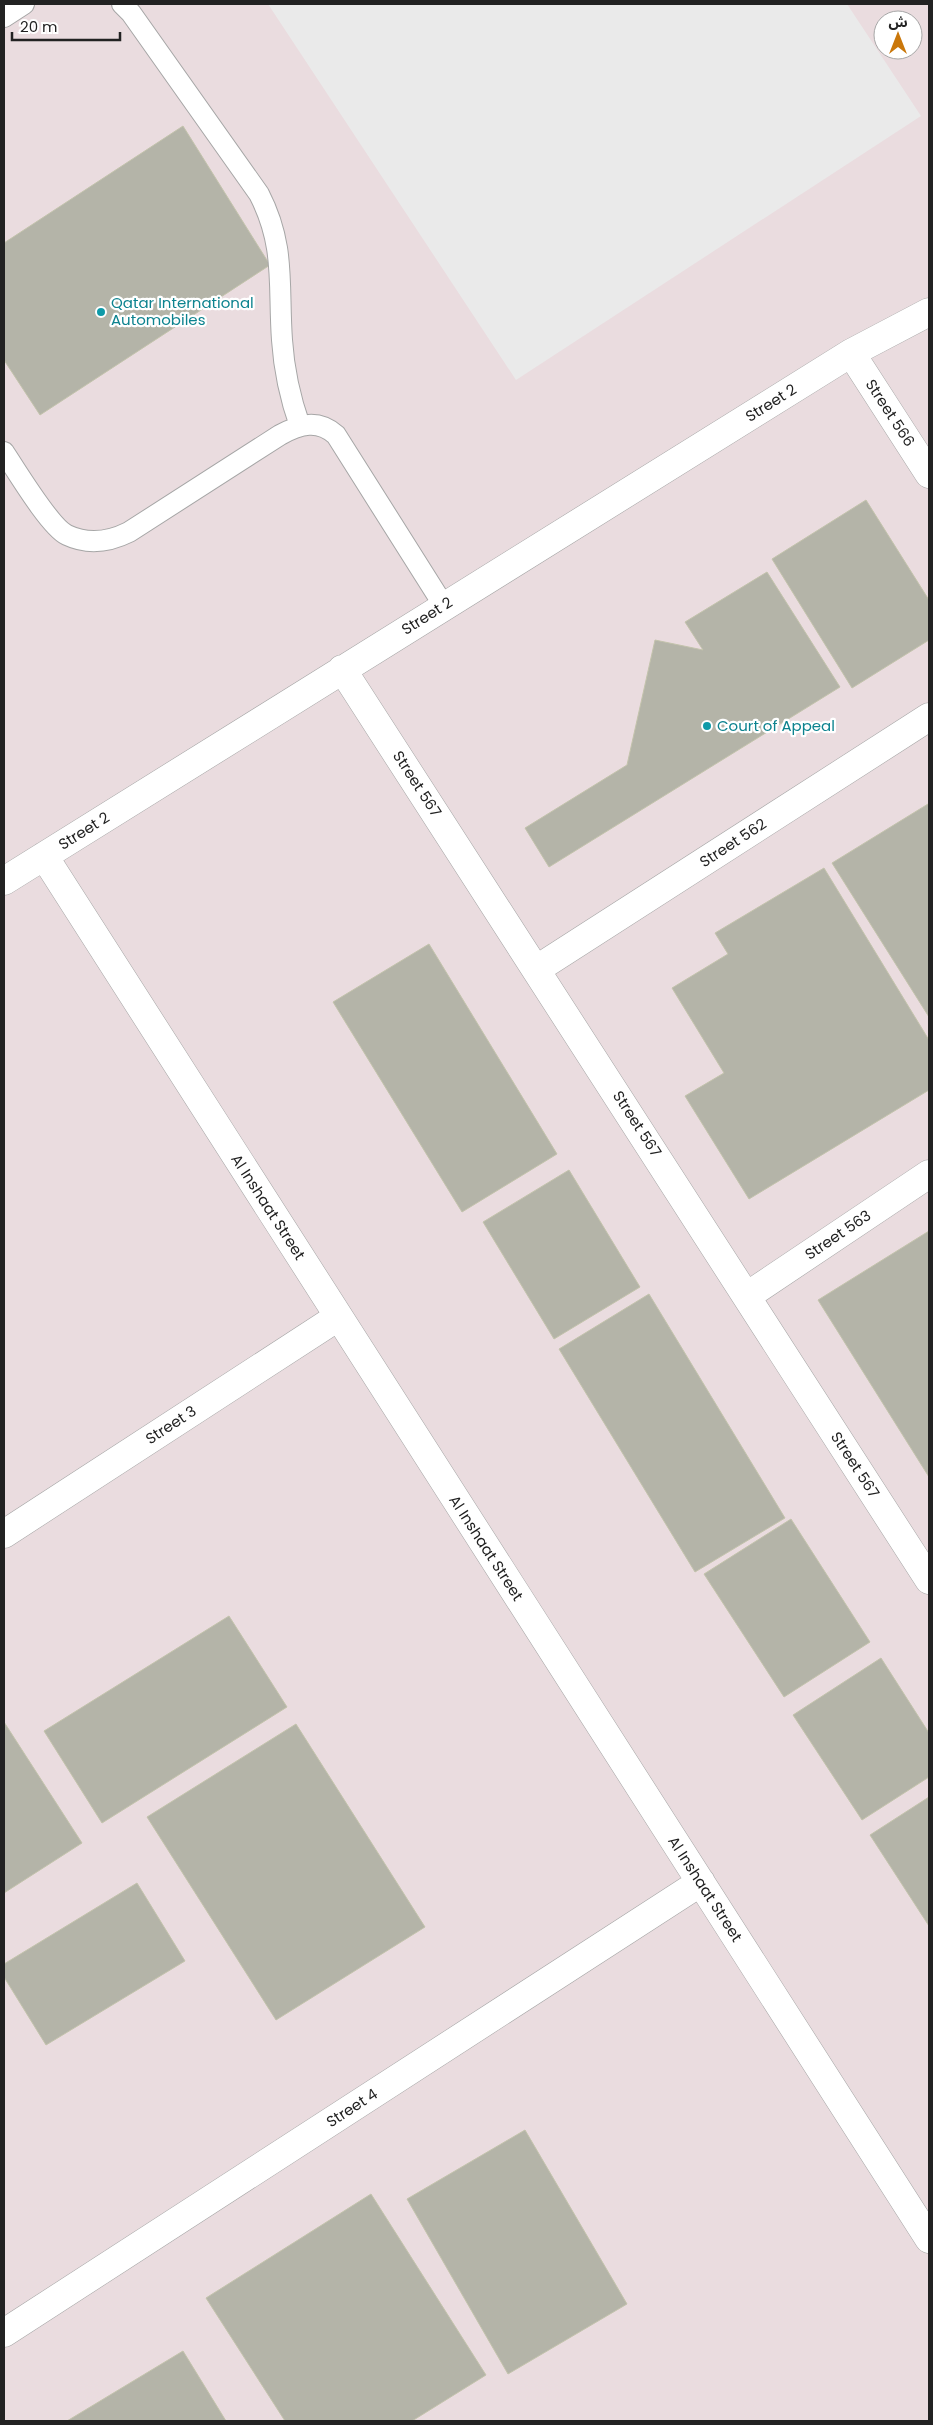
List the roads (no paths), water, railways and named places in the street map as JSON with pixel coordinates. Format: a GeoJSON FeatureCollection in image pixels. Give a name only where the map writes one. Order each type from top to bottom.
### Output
{"type":"FeatureCollection","features":[{"type":"Feature","properties":{"kind":"street","name":"Street 2"},"geometry":{"type":"LineString","coordinates":[[4,881],[851,353],[929,312]]}},
{"type":"Feature","properties":{"kind":"street","name":"Street 566"},"geometry":{"type":"LineString","coordinates":[[851,353],[929,474]]}},
{"type":"Feature","properties":{"kind":"street","name":"Street 567"},"geometry":{"type":"LineString","coordinates":[[342,669],[929,1580]]}},
{"type":"Feature","properties":{"kind":"street","name":"Street 562"},"geometry":{"type":"LineString","coordinates":[[537,969],[929,717]]}},
{"type":"Feature","properties":{"kind":"street","name":"Al Inshaat Street"},"geometry":{"type":"LineString","coordinates":[[44,856],[929,2240]]}},
{"type":"Feature","properties":{"kind":"street","name":"Street 563"},"geometry":{"type":"LineString","coordinates":[[747,1296],[929,1174]]}},
{"type":"Feature","properties":{"kind":"street","name":"Street 3"},"geometry":{"type":"LineString","coordinates":[[4,1534],[338,1317]]}},
{"type":"Feature","properties":{"kind":"street","name":"Street 4"},"geometry":{"type":"LineString","coordinates":[[4,2334],[701,1882]]}},
{"type":"Feature","properties":{"kind":"lane"},"geometry":{"type":"LineString","coordinates":[[4,17],[24,4]]}},
{"type":"Feature","properties":{"kind":"lane"},"geometry":{"type":"LineString","coordinates":[[122,4],[131,13],[259,194],[268,211],[276,233],[278,250],[284,361],[292,403],[300,426]]}},
{"type":"Feature","properties":{"kind":"lane"},"geometry":{"type":"LineString","coordinates":[[4,452],[49,517],[65,534],[86,541],[111,541],[129,532],[280,435],[300,426],[312,424],[327,427],[336,435],[444,606]]}},
{"type":"Feature","properties":{"kind":"place","name":"Qatar International Automobiles"},"geometry":{"type":"Point","coordinates":[101,312]}},
{"type":"Feature","properties":{"kind":"place","name":"Court of Appeal"},"geometry":{"type":"Point","coordinates":[707,726]}}]}
